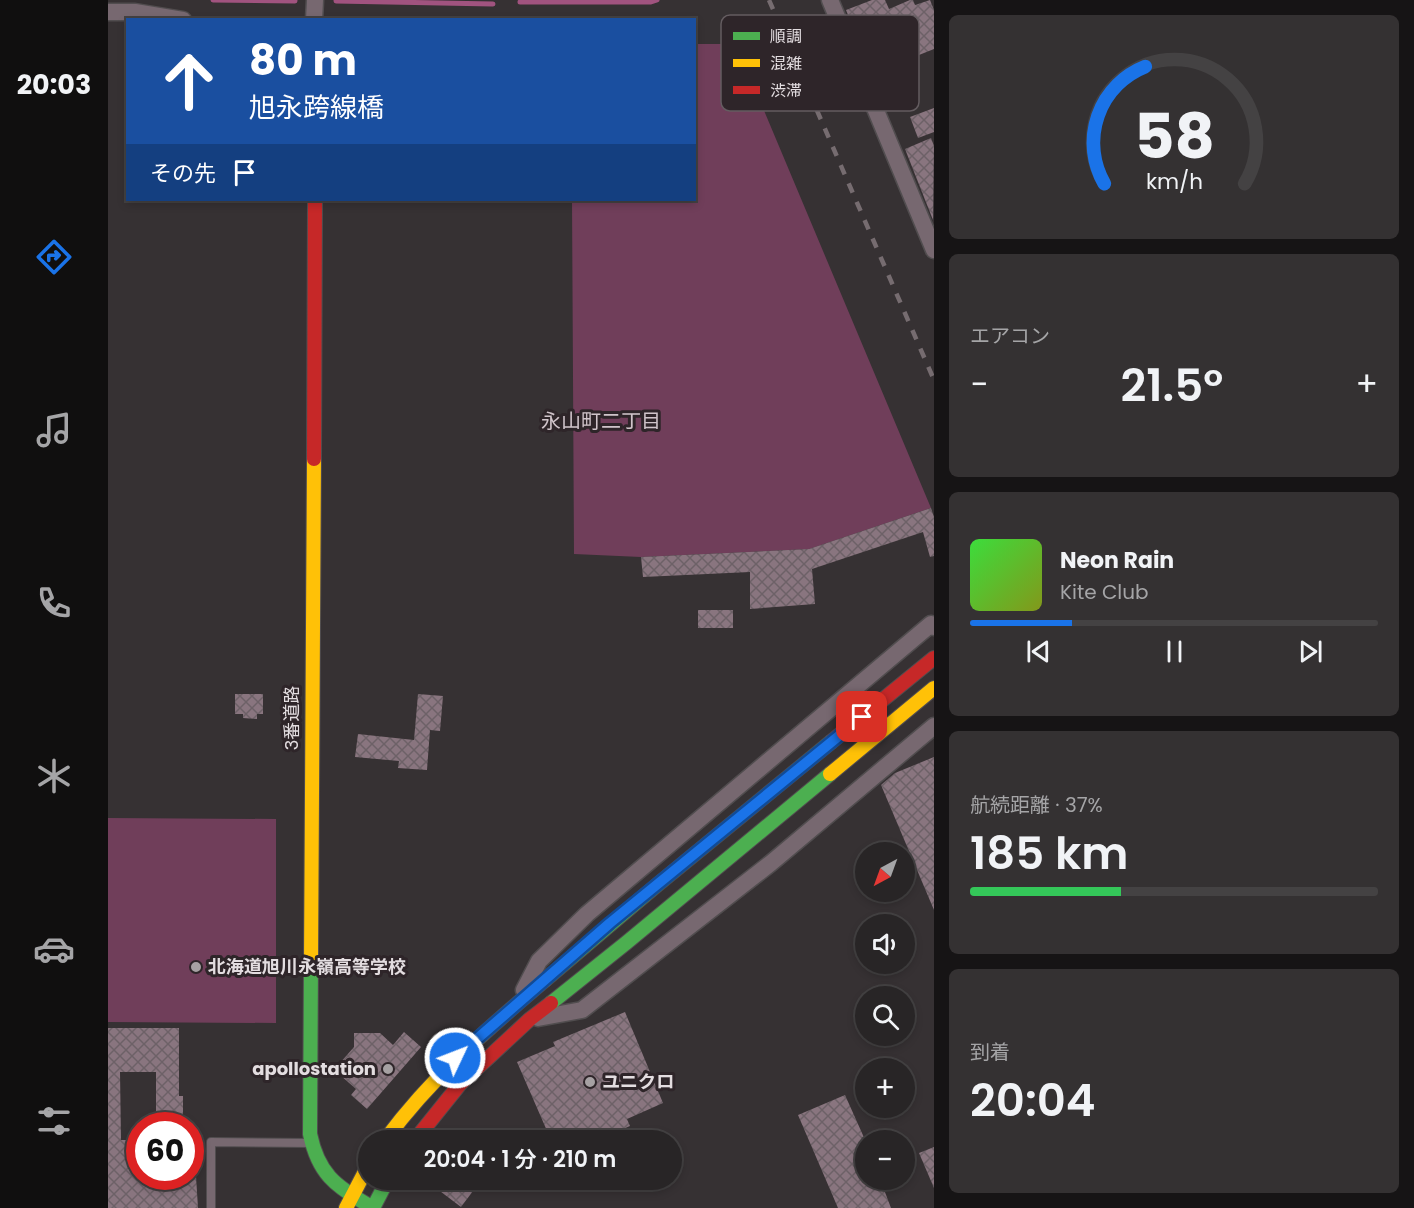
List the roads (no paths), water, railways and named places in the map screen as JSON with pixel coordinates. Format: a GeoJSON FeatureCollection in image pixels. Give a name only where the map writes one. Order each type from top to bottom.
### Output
{"type":"FeatureCollection","features":[{"type":"Feature","properties":{"kind":"main road","name":"3番道路"},"geometry":{"type":"LineString","coordinates":[[315,201],[309,1113],[311,1143],[317,1165],[348,1202],[373,1208]]}},
{"type":"Feature","properties":{"kind":"main road"},"geometry":{"type":"LineString","coordinates":[[393,1130],[424,1090],[465,1048],[610,923],[934,658]]}},
{"type":"Feature","properties":{"kind":"main road"},"geometry":{"type":"LineString","coordinates":[[423,1130],[460,1084],[530,1019],[626,943],[934,688]]}},
{"type":"Feature","properties":{"kind":"main road"},"geometry":{"type":"LineString","coordinates":[[348,1202],[358,1184]]}},
{"type":"Feature","properties":{"kind":"main road"},"geometry":{"type":"LineString","coordinates":[[373,1208],[382,1190]]}},
{"type":"Feature","properties":{"kind":"street"},"geometry":{"type":"LineString","coordinates":[[314,18],[315,0]]}},
{"type":"Feature","properties":{"kind":"street"},"geometry":{"type":"LineString","coordinates":[[830,0],[836,15]]}},
{"type":"Feature","properties":{"kind":"street"},"geometry":{"type":"LineString","coordinates":[[108,12],[135,12],[171,18]]}},
{"type":"Feature","properties":{"kind":"street"},"geometry":{"type":"LineString","coordinates":[[876,111],[934,250]]}},
{"type":"Feature","properties":{"kind":"street"},"geometry":{"type":"LineString","coordinates":[[516,1005],[539,961],[587,914],[931,624],[934,627]]}},
{"type":"Feature","properties":{"kind":"street"},"geometry":{"type":"LineString","coordinates":[[530,1019],[582,1010],[771,863],[934,726]]}},
{"type":"Feature","properties":{"kind":"lane"},"geometry":{"type":"LineString","coordinates":[[211,1208],[211,1142],[311,1143]]}},
{"type":"Feature","properties":{"kind":"waterway"},"geometry":{"type":"LineString","coordinates":[[213,0],[295,1]]}},
{"type":"Feature","properties":{"kind":"waterway"},"geometry":{"type":"LineString","coordinates":[[520,2],[651,2],[657,0]]}},
{"type":"Feature","properties":{"kind":"waterway"},"geometry":{"type":"LineString","coordinates":[[336,1],[493,4]]}},
{"type":"Feature","properties":{"kind":"railway"},"geometry":{"type":"LineString","coordinates":[[769,0],[776,15]]}},
{"type":"Feature","properties":{"kind":"railway"},"geometry":{"type":"LineString","coordinates":[[817,111],[934,380]]}},
{"type":"Feature","properties":{"kind":"place","name":"北海道旭川永嶺高等学校"},"geometry":{"type":"Point","coordinates":[196,967]}},
{"type":"Feature","properties":{"kind":"place","name":"apollostation"},"geometry":{"type":"Point","coordinates":[388,1069]}},
{"type":"Feature","properties":{"kind":"place","name":"ユニクロ"},"geometry":{"type":"Point","coordinates":[590,1082]}},
{"type":"Feature","properties":{"kind":"district","name":"永山町二丁目"},"geometry":{"type":"Point","coordinates":[601,421]}}]}
